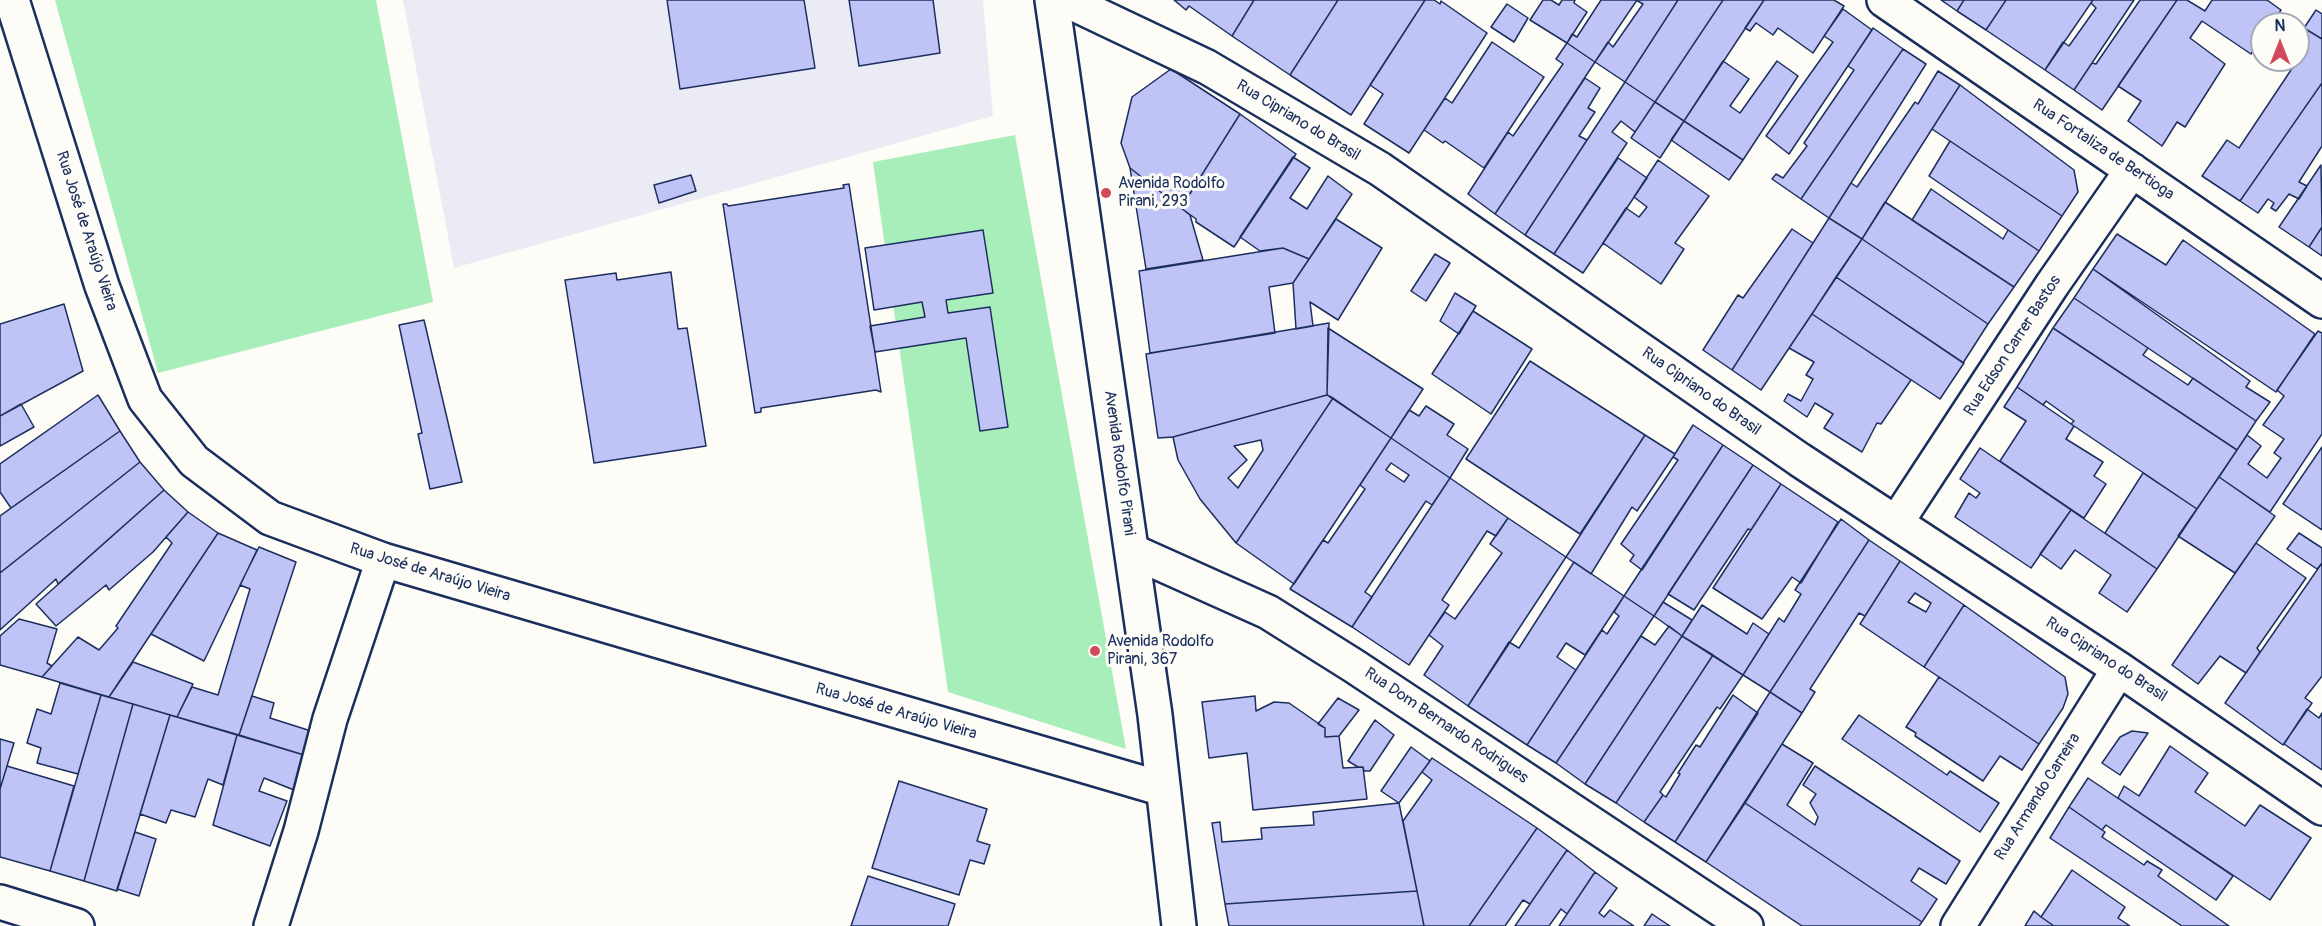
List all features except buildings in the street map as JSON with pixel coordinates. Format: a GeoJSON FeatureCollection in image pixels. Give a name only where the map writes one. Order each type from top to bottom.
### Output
{"type":"FeatureCollection","features":[{"type":"Feature","properties":{"kind":"street","name":"Rua José de Araújo Vieira"},"geometry":{"type":"LineString","coordinates":[[12,0],[102,286],[145,399],[194,461],[270,518],[383,560],[1163,789]]}},
{"type":"Feature","properties":{"kind":"street","name":"Avenida Rodolfo Pirani"},"geometry":{"type":"LineString","coordinates":[[1052,0],[1132,550],[1179,926]]}},
{"type":"Feature","properties":{"kind":"street","name":"Rua Cipriano do Brasil"},"geometry":{"type":"LineString","coordinates":[[1066,0],[1207,67],[1380,169],[1800,460],[2119,669],[2322,807]]}},
{"type":"Feature","properties":{"kind":"street","name":"Rua Fortaliza de Bertioga"},"geometry":{"type":"LineString","coordinates":[[1884,0],[2322,301]]}},
{"type":"Feature","properties":{"kind":"street","name":"Rua Edson Carrer Bastos"},"geometry":{"type":"LineString","coordinates":[[1896,523],[2052,285],[2132,170]]}},
{"type":"Feature","properties":{"kind":"street","name":"Rua Dom Bernardo Rodrigues"},"geometry":{"type":"LineString","coordinates":[[1132,550],[1268,612],[1354,666],[1746,926]]}},
{"type":"Feature","properties":{"kind":"street"},"geometry":{"type":"LineString","coordinates":[[271,926],[301,831],[330,719],[383,560]]}},
{"type":"Feature","properties":{"kind":"street","name":"Rua Armando Carreira"},"geometry":{"type":"LineString","coordinates":[[1958,926],[2119,669]]}},
{"type":"Feature","properties":{"kind":"street"},"geometry":{"type":"LineString","coordinates":[[0,902],[77,926]]}},
{"type":"Feature","properties":{"kind":"shaded area"},"geometry":{"type":"Polygon","coordinates":[[[403,0],[983,0],[993,116],[454,268],[403,0]]]}},
{"type":"Feature","properties":{"kind":"green space"},"geometry":{"type":"Polygon","coordinates":[[[55,0],[376,0],[433,302],[158,373],[55,0]]]}},
{"type":"Feature","properties":{"kind":"green space"},"geometry":{"type":"Polygon","coordinates":[[[1015,135],[1126,749],[948,692],[873,162],[1015,135]]]}},
{"type":"Feature","properties":{"kind":"place","name":"Avenida Rodolfo Pirani, 293"},"geometry":{"type":"Point","coordinates":[1106,193]}},
{"type":"Feature","properties":{"kind":"place","name":"Avenida Rodolfo Pirani, 367"},"geometry":{"type":"Point","coordinates":[1095,651]}}]}
